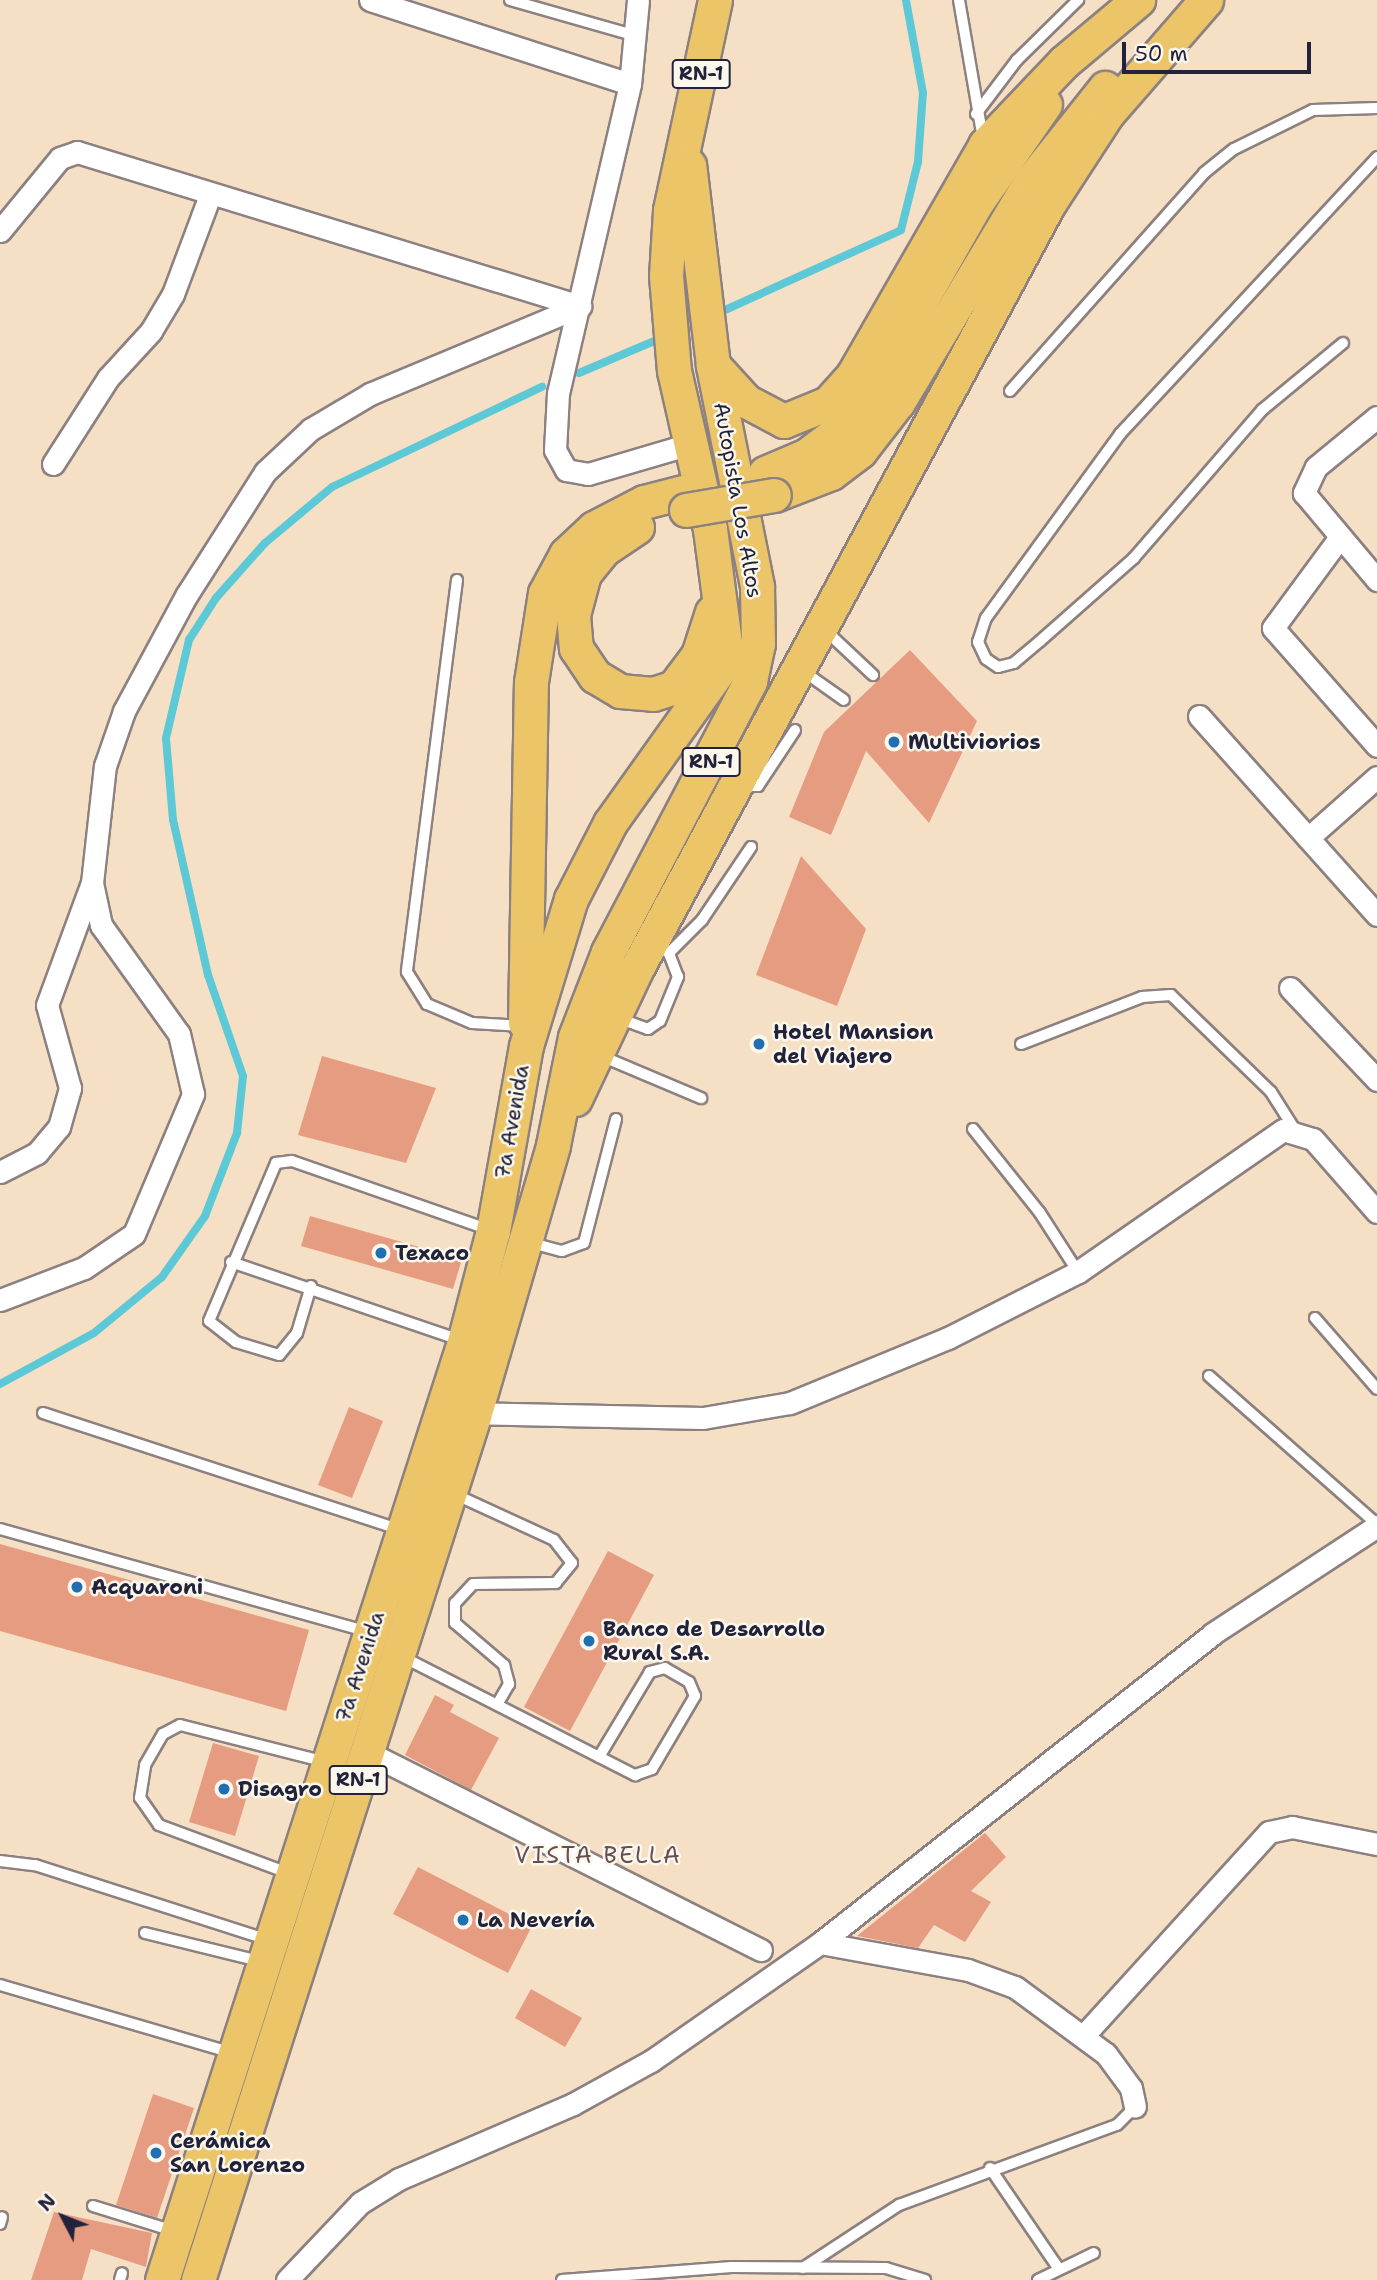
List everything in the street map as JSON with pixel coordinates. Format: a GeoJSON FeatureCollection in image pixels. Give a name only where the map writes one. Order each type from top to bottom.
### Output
{"type":"FeatureCollection","features":[{"type":"Feature","properties":{"kind":"main road","name":"Autopista Los Altos"},"geometry":{"type":"LineString","coordinates":[[525,1036],[588,860],[720,669],[724,643],[719,593],[674,371],[666,276],[670,210],[687,149],[715,0]]}},
{"type":"Feature","properties":{"kind":"main road"},"geometry":{"type":"LineString","coordinates":[[712,362],[746,401],[785,421],[828,403],[853,374],[981,129],[1141,0]]}},
{"type":"Feature","properties":{"kind":"main road"},"geometry":{"type":"LineString","coordinates":[[770,484],[853,420],[977,202],[1031,123],[1141,0]]}},
{"type":"Feature","properties":{"kind":"main road"},"geometry":{"type":"LineString","coordinates":[[525,1036],[531,682],[545,593],[566,554],[594,528],[644,502],[684,501],[831,473],[860,451],[898,402],[1024,191],[1075,120],[1128,62],[1204,0]]}},
{"type":"Feature","properties":{"kind":"main road"},"geometry":{"type":"LineString","coordinates":[[553,1145],[612,1016],[660,948],[735,783],[1048,205],[1107,114],[1204,0]]}},
{"type":"Feature","properties":{"kind":"main road","name":"Autopista Los Altos"},"geometry":{"type":"LineString","coordinates":[[553,1145],[575,1037],[608,952],[730,725],[755,656],[757,586],[712,362],[687,149]]}},
{"type":"Feature","properties":{"kind":"main road"},"geometry":{"type":"LineString","coordinates":[[684,501],[632,529],[597,557],[584,575],[573,615],[576,648],[595,677],[620,691],[653,694],[674,687],[698,655],[719,593]]}},
{"type":"Feature","properties":{"kind":"main road","name":"7a Avenida"},"geometry":{"type":"LineString","coordinates":[[162,2280],[464,1342],[493,1231],[525,1036]]}},
{"type":"Feature","properties":{"kind":"main road","name":"7a Avenida"},"geometry":{"type":"LineString","coordinates":[[198,2280],[474,1416],[553,1145]]}},
{"type":"Feature","properties":{"kind":"street"},"geometry":{"type":"LineString","coordinates":[[370,0],[630,84]]}},
{"type":"Feature","properties":{"kind":"street"},"geometry":{"type":"LineString","coordinates":[[638,0],[630,84],[555,423],[561,466],[588,474],[690,444]]}},
{"type":"Feature","properties":{"kind":"street"},"geometry":{"type":"LineString","coordinates":[[0,231],[68,152],[580,306]]}},
{"type":"Feature","properties":{"kind":"street"},"geometry":{"type":"LineString","coordinates":[[53,464],[108,378],[151,331],[173,295],[210,195]]}},
{"type":"Feature","properties":{"kind":"street"},"geometry":{"type":"LineString","coordinates":[[0,1300],[84,1268],[134,1234],[193,1094],[179,1034],[100,925],[92,883],[96,814],[124,711],[186,596],[265,472],[311,429],[370,394],[580,306]]}},
{"type":"Feature","properties":{"kind":"street"},"geometry":{"type":"LineString","coordinates":[[1377,417],[1305,484],[1306,500],[1377,580]]}},
{"type":"Feature","properties":{"kind":"street"},"geometry":{"type":"LineString","coordinates":[[1340,537],[1273,628],[1377,746]]}},
{"type":"Feature","properties":{"kind":"street"},"geometry":{"type":"LineString","coordinates":[[1199,716],[1377,915]]}},
{"type":"Feature","properties":{"kind":"street"},"geometry":{"type":"LineString","coordinates":[[1308,838],[1377,777]]}},
{"type":"Feature","properties":{"kind":"street"},"geometry":{"type":"LineString","coordinates":[[0,1172],[37,1153],[59,1127],[70,1088],[47,1005],[92,883]]}},
{"type":"Feature","properties":{"kind":"street"},"geometry":{"type":"LineString","coordinates":[[1290,988],[1377,1080]]}},
{"type":"Feature","properties":{"kind":"street"},"geometry":{"type":"LineString","coordinates":[[443,1406],[474,1416],[703,1418],[763,1411],[948,1338],[1078,1272],[1273,1133],[1295,1130],[1314,1139],[1373,1198]]}},
{"type":"Feature","properties":{"kind":"street"},"geometry":{"type":"LineString","coordinates":[[287,2280],[321,2240],[379,2191],[651,2061],[820,1943],[1212,1634],[1377,1525]]}},
{"type":"Feature","properties":{"kind":"street"},"geometry":{"type":"LineString","coordinates":[[367,1752],[761,1950]]}},
{"type":"Feature","properties":{"kind":"street"},"geometry":{"type":"LineString","coordinates":[[1085,2034],[1269,1832],[1292,1827],[1377,1844]]}},
{"type":"Feature","properties":{"kind":"street"},"geometry":{"type":"LineString","coordinates":[[820,1943],[997,1980],[1038,1999],[1085,2034],[1127,2081],[1135,2107]]}},
{"type":"Feature","properties":{"kind":"lane"},"geometry":{"type":"LineString","coordinates":[[509,0],[636,36]]}},
{"type":"Feature","properties":{"kind":"lane"},"geometry":{"type":"LineString","coordinates":[[959,0],[981,129]]}},
{"type":"Feature","properties":{"kind":"lane"},"geometry":{"type":"LineString","coordinates":[[981,129],[1017,60],[1078,0]]}},
{"type":"Feature","properties":{"kind":"lane"},"geometry":{"type":"LineString","coordinates":[[1010,391],[1196,181],[1234,149],[1314,110],[1377,108]]}},
{"type":"Feature","properties":{"kind":"lane"},"geometry":{"type":"LineString","coordinates":[[1343,343],[1262,410],[1134,558],[1014,663],[998,667],[986,659],[978,642],[986,618],[1120,433],[1377,157]]}},
{"type":"Feature","properties":{"kind":"lane"},"geometry":{"type":"LineString","coordinates":[[457,580],[408,972],[427,1004],[471,1023],[525,1036]]}},
{"type":"Feature","properties":{"kind":"lane"},"geometry":{"type":"LineString","coordinates":[[820,625],[873,674]]}},
{"type":"Feature","properties":{"kind":"lane"},"geometry":{"type":"LineString","coordinates":[[798,667],[844,700]]}},
{"type":"Feature","properties":{"kind":"lane"},"geometry":{"type":"LineString","coordinates":[[735,783],[758,786],[795,730]]}},
{"type":"Feature","properties":{"kind":"lane"},"geometry":{"type":"LineString","coordinates":[[612,1016],[648,1029],[660,1021],[678,977],[660,948],[702,920],[751,847]]}},
{"type":"Feature","properties":{"kind":"lane"},"geometry":{"type":"LineString","coordinates":[[1021,1044],[1142,997],[1171,995],[1271,1092],[1295,1130]]}},
{"type":"Feature","properties":{"kind":"lane"},"geometry":{"type":"LineString","coordinates":[[596,1054],[701,1098]]}},
{"type":"Feature","properties":{"kind":"lane"},"geometry":{"type":"LineString","coordinates":[[525,1241],[562,1251],[584,1243],[617,1119]]}},
{"type":"Feature","properties":{"kind":"lane"},"geometry":{"type":"LineString","coordinates":[[973,1129],[1040,1213],[1078,1272]]}},
{"type":"Feature","properties":{"kind":"lane"},"geometry":{"type":"LineString","coordinates":[[311,1286],[297,1333],[279,1355],[236,1342],[209,1321],[231,1262],[276,1163],[292,1161],[493,1231]]}},
{"type":"Feature","properties":{"kind":"lane"},"geometry":{"type":"LineString","coordinates":[[231,1262],[311,1286],[464,1342]]}},
{"type":"Feature","properties":{"kind":"lane"},"geometry":{"type":"LineString","coordinates":[[1315,1318],[1377,1389]]}},
{"type":"Feature","properties":{"kind":"lane"},"geometry":{"type":"LineString","coordinates":[[1209,1376],[1377,1525]]}},
{"type":"Feature","properties":{"kind":"lane"},"geometry":{"type":"LineString","coordinates":[[43,1413],[404,1532]]}},
{"type":"Feature","properties":{"kind":"lane"},"geometry":{"type":"LineString","coordinates":[[449,1492],[554,1540],[572,1563],[556,1583],[473,1584],[455,1603],[455,1623],[504,1665],[509,1684],[498,1703]]}},
{"type":"Feature","properties":{"kind":"lane"},"geometry":{"type":"LineString","coordinates":[[0,1529],[372,1633]]}},
{"type":"Feature","properties":{"kind":"lane"},"geometry":{"type":"LineString","coordinates":[[398,1654],[498,1703],[599,1757],[635,1775],[652,1769],[695,1696],[689,1682],[665,1668],[650,1672],[599,1757]]}},
{"type":"Feature","properties":{"kind":"lane"},"geometry":{"type":"LineString","coordinates":[[293,1874],[159,1825],[140,1798],[145,1765],[163,1734],[180,1725],[329,1763]]}},
{"type":"Feature","properties":{"kind":"lane"},"geometry":{"type":"LineString","coordinates":[[0,1861],[35,1865],[269,1952]]}},
{"type":"Feature","properties":{"kind":"lane"},"geometry":{"type":"LineString","coordinates":[[145,1933],[269,1952]]}},
{"type":"Feature","properties":{"kind":"lane"},"geometry":{"type":"LineString","coordinates":[[0,1985],[235,2053]]}},
{"type":"Feature","properties":{"kind":"lane"},"geometry":{"type":"LineString","coordinates":[[803,2268],[899,2205],[990,2168],[1117,2125],[1135,2107]]}},
{"type":"Feature","properties":{"kind":"lane"},"geometry":{"type":"LineString","coordinates":[[990,2168],[1059,2269]]}},
{"type":"Feature","properties":{"kind":"lane"},"geometry":{"type":"LineString","coordinates":[[93,2206],[177,2231]]}},
{"type":"Feature","properties":{"kind":"lane"},"geometry":{"type":"LineString","coordinates":[[1038,2280],[1094,2253]]}},
{"type":"Feature","properties":{"kind":"lane"},"geometry":{"type":"LineString","coordinates":[[562,2280],[803,2268],[886,2268],[925,2280]]}},
{"type":"Feature","properties":{"kind":"building","name":"Multiviorios"},"geometry":{"type":"Polygon","coordinates":[[[910,650],[977,721],[929,823],[866,751],[831,835],[789,817],[824,732],[910,650]]]}},
{"type":"Feature","properties":{"kind":"building"},"geometry":{"type":"Polygon","coordinates":[[[801,856],[866,929],[837,1006],[756,975],[801,856]]]}},
{"type":"Feature","properties":{"kind":"building"},"geometry":{"type":"Polygon","coordinates":[[[322,1056],[436,1088],[406,1163],[298,1135],[322,1056]]]}},
{"type":"Feature","properties":{"kind":"building","name":"Texaco"},"geometry":{"type":"Polygon","coordinates":[[[310,1216],[462,1259],[453,1289],[301,1246],[310,1216]]]}},
{"type":"Feature","properties":{"kind":"building"},"geometry":{"type":"Polygon","coordinates":[[[349,1407],[383,1421],[352,1498],[318,1485],[349,1407]]]}},
{"type":"Feature","properties":{"kind":"building","name":"Acquaroni"},"geometry":{"type":"Polygon","coordinates":[[[0,1544],[309,1630],[286,1711],[0,1631],[0,1544]]]}},
{"type":"Feature","properties":{"kind":"building","name":"Banco de Desarrollo Rural S.A."},"geometry":{"type":"Polygon","coordinates":[[[608,1551],[654,1575],[570,1731],[524,1707],[608,1551]]]}},
{"type":"Feature","properties":{"kind":"building"},"geometry":{"type":"Polygon","coordinates":[[[435,1695],[454,1705],[450,1712],[499,1738],[471,1790],[405,1755],[435,1695]]]}},
{"type":"Feature","properties":{"kind":"building","name":"Disagro"},"geometry":{"type":"Polygon","coordinates":[[[213,1743],[259,1756],[235,1836],[189,1822],[213,1743]]]}},
{"type":"Feature","properties":{"kind":"building"},"geometry":{"type":"Polygon","coordinates":[[[985,1833],[1006,1857],[971,1891],[991,1902],[965,1942],[934,1925],[918,1948],[857,1936],[985,1833]]]}},
{"type":"Feature","properties":{"kind":"building","name":"La Nevería"},"geometry":{"type":"Polygon","coordinates":[[[418,1867],[532,1926],[508,1973],[393,1914],[418,1867]]]}},
{"type":"Feature","properties":{"kind":"building"},"geometry":{"type":"Polygon","coordinates":[[[531,1989],[582,2018],[565,2047],[515,2018],[531,1989]]]}},
{"type":"Feature","properties":{"kind":"building","name":"Cerámica San Lorenzo"},"geometry":{"type":"Polygon","coordinates":[[[153,2094],[194,2108],[157,2218],[116,2205],[153,2094]]]}},
{"type":"Feature","properties":{"kind":"building"},"geometry":{"type":"Polygon","coordinates":[[[54,2212],[152,2233],[146,2267],[91,2249],[82,2280],[31,2280],[54,2212]]]}},
{"type":"Feature","properties":{"kind":"waterway"},"geometry":{"type":"LineString","coordinates":[[714,315],[901,230],[918,162],[923,93],[906,0]]}},
{"type":"Feature","properties":{"kind":"waterway"},"geometry":{"type":"LineString","coordinates":[[579,373],[664,337]]}},
{"type":"Feature","properties":{"kind":"waterway"},"geometry":{"type":"LineString","coordinates":[[0,1384],[94,1333],[162,1277],[205,1216],[237,1133],[243,1076],[208,975],[173,820],[166,738],[189,640],[216,598],[265,543],[332,487],[542,387]]}},
{"type":"Feature","properties":{"kind":"place","name":"Multiviorios"},"geometry":{"type":"Point","coordinates":[894,742]}},
{"type":"Feature","properties":{"kind":"place","name":"Hotel Mansion del Viajero"},"geometry":{"type":"Point","coordinates":[759,1044]}},
{"type":"Feature","properties":{"kind":"place","name":"Texaco"},"geometry":{"type":"Point","coordinates":[381,1253]}},
{"type":"Feature","properties":{"kind":"place","name":"Acquaroni"},"geometry":{"type":"Point","coordinates":[77,1587]}},
{"type":"Feature","properties":{"kind":"place","name":"Banco de Desarrollo Rural S.A."},"geometry":{"type":"Point","coordinates":[589,1641]}},
{"type":"Feature","properties":{"kind":"place","name":"Disagro"},"geometry":{"type":"Point","coordinates":[224,1789]}},
{"type":"Feature","properties":{"kind":"place","name":"La Nevería"},"geometry":{"type":"Point","coordinates":[463,1920]}},
{"type":"Feature","properties":{"kind":"place","name":"Cerámica San Lorenzo"},"geometry":{"type":"Point","coordinates":[156,2153]}},
{"type":"Feature","properties":{"kind":"district","name":"VISTA BELLA"},"geometry":{"type":"Point","coordinates":[598,1855]}}]}
